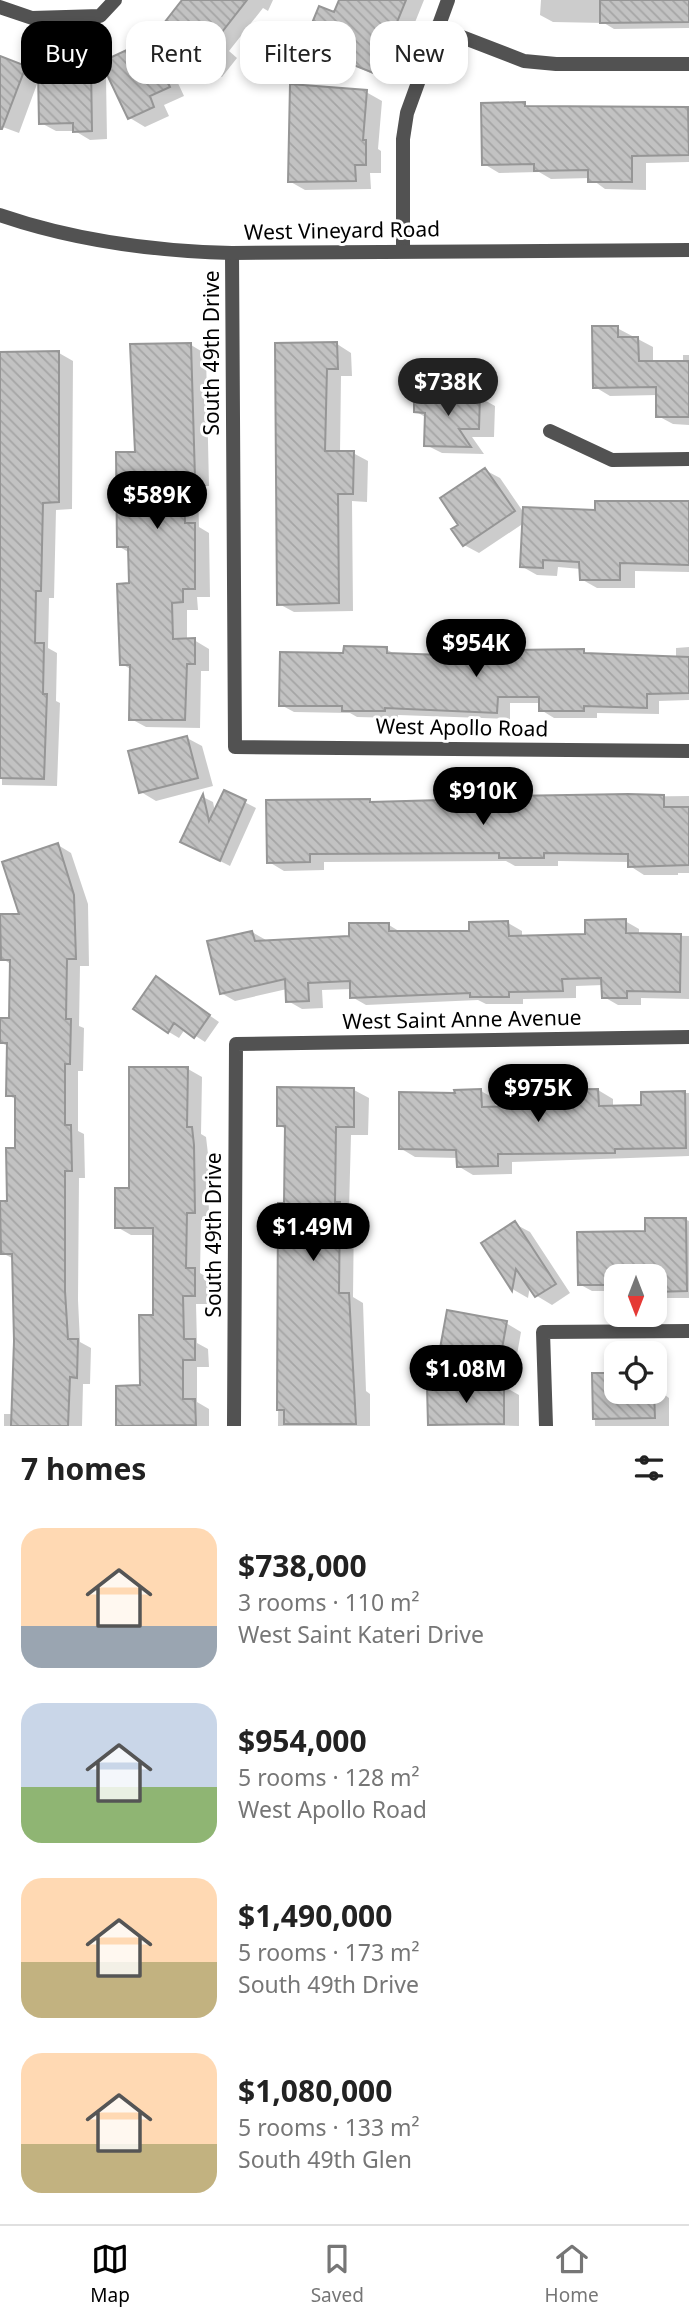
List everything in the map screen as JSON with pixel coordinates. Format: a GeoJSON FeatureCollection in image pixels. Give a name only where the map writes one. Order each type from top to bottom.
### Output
{"type":"FeatureCollection","features":[{"type":"Feature","properties":{"kind":"street"},"geometry":{"type":"LineString","coordinates":[[0,7],[32,18],[100,16],[115,0]]}},
{"type":"Feature","properties":{"kind":"street"},"geometry":{"type":"LineString","coordinates":[[438,21],[447,0]]}},
{"type":"Feature","properties":{"kind":"street"},"geometry":{"type":"LineString","coordinates":[[468,39],[524,61],[556,64],[689,64]]}},
{"type":"Feature","properties":{"kind":"street"},"geometry":{"type":"LineString","coordinates":[[403,251],[403,139],[407,113],[417,84]]}},
{"type":"Feature","properties":{"kind":"street","name":"West Vineyard Road"},"geometry":{"type":"LineString","coordinates":[[0,215],[66,235],[156,250],[232,253],[689,250]]}},
{"type":"Feature","properties":{"kind":"street","name":"South 49th Drive"},"geometry":{"type":"LineString","coordinates":[[232,253],[235,747]]}},
{"type":"Feature","properties":{"kind":"street"},"geometry":{"type":"LineString","coordinates":[[550,431],[612,460],[689,459]]}},
{"type":"Feature","properties":{"kind":"street","name":"West Apollo Road"},"geometry":{"type":"LineString","coordinates":[[235,747],[689,751]]}},
{"type":"Feature","properties":{"kind":"street","name":"West Saint Anne Avenue"},"geometry":{"type":"LineString","coordinates":[[236,1044],[689,1037]]}},
{"type":"Feature","properties":{"kind":"street","name":"South 49th Drive"},"geometry":{"type":"LineString","coordinates":[[234,1426],[236,1044]]}},
{"type":"Feature","properties":{"kind":"street"},"geometry":{"type":"LineString","coordinates":[[546,1426],[543,1332],[689,1331]]}},
{"type":"Feature","properties":{"kind":"building"},"geometry":{"type":"Polygon","coordinates":[[[182,0],[247,0],[226,27],[226,21],[166,21],[182,0]]]}},
{"type":"Feature","properties":{"kind":"building"},"geometry":{"type":"Polygon","coordinates":[[[339,0],[406,0],[397,21],[370,21],[370,72],[356,66],[356,21],[313,21],[319,6],[334,12],[339,0]]]}},
{"type":"Feature","properties":{"kind":"building"},"geometry":{"type":"Polygon","coordinates":[[[600,0],[689,0],[689,22],[600,23],[600,0]]]}},
{"type":"Feature","properties":{"kind":"building"},"geometry":{"type":"Polygon","coordinates":[[[126,50],[126,84],[169,84],[170,87],[150,96],[154,107],[128,119],[111,84],[112,57],[126,50]]]}},
{"type":"Feature","properties":{"kind":"building"},"geometry":{"type":"Polygon","coordinates":[[[0,56],[21,64],[21,79],[0,129],[0,56]]]}},
{"type":"Feature","properties":{"kind":"building"},"geometry":{"type":"Polygon","coordinates":[[[38,84],[91,84],[92,131],[73,132],[73,123],[39,124],[38,84]]]}},
{"type":"Feature","properties":{"kind":"building"},"geometry":{"type":"Polygon","coordinates":[[[290,84],[367,90],[363,140],[366,140],[366,165],[355,165],[356,181],[288,182],[290,84]]]}},
{"type":"Feature","properties":{"kind":"building"},"geometry":{"type":"Polygon","coordinates":[[[525,102],[525,106],[688,107],[689,155],[632,156],[632,182],[588,182],[588,170],[534,171],[534,164],[482,165],[481,103],[525,102]]]}},
{"type":"Feature","properties":{"kind":"building"},"geometry":{"type":"Polygon","coordinates":[[[592,326],[618,326],[618,337],[638,337],[639,361],[689,361],[689,417],[656,417],[656,387],[593,388],[592,326]]]}},
{"type":"Feature","properties":{"kind":"building"},"geometry":{"type":"Polygon","coordinates":[[[337,342],[338,369],[327,369],[325,451],[354,451],[353,494],[338,494],[339,603],[277,605],[275,343],[337,342]]]}},
{"type":"Feature","properties":{"kind":"building"},"geometry":{"type":"Polygon","coordinates":[[[191,343],[195,478],[184,479],[185,523],[195,523],[195,589],[183,589],[183,602],[172,603],[173,639],[195,638],[195,664],[187,664],[185,720],[129,720],[130,665],[120,665],[117,584],[129,583],[128,547],[117,547],[116,452],[135,452],[130,344],[191,343]]]}},
{"type":"Feature","properties":{"kind":"building"},"geometry":{"type":"Polygon","coordinates":[[[59,351],[59,502],[43,503],[41,591],[36,591],[35,643],[44,643],[43,694],[47,694],[44,779],[0,778],[0,352],[59,351]]]}},
{"type":"Feature","properties":{"kind":"building"},"geometry":{"type":"Polygon","coordinates":[[[414,393],[480,395],[479,429],[459,429],[471,447],[424,446],[425,413],[414,412],[414,393]]]}},
{"type":"Feature","properties":{"kind":"building"},"geometry":{"type":"Polygon","coordinates":[[[485,468],[515,511],[463,546],[451,529],[458,525],[440,498],[485,468]]]}},
{"type":"Feature","properties":{"kind":"building"},"geometry":{"type":"Polygon","coordinates":[[[595,501],[689,501],[689,565],[620,563],[620,580],[580,580],[579,562],[543,560],[543,568],[520,567],[523,507],[595,510],[595,501]]]}},
{"type":"Feature","properties":{"kind":"building"},"geometry":{"type":"Polygon","coordinates":[[[473,641],[512,641],[512,650],[584,649],[584,653],[689,657],[689,693],[647,694],[647,708],[584,706],[584,711],[539,711],[539,697],[498,697],[497,713],[385,708],[385,711],[342,711],[342,706],[279,706],[280,652],[343,653],[344,646],[387,647],[387,653],[472,656],[473,641]]]}},
{"type":"Feature","properties":{"kind":"building"},"geometry":{"type":"Polygon","coordinates":[[[187,736],[198,778],[139,793],[128,751],[187,736]]]}},
{"type":"Feature","properties":{"kind":"building"},"geometry":{"type":"Polygon","coordinates":[[[224,790],[246,800],[220,861],[180,842],[203,794],[209,821],[224,790]]]}},
{"type":"Feature","properties":{"kind":"building"},"geometry":{"type":"Polygon","coordinates":[[[664,795],[664,807],[689,807],[689,865],[628,867],[628,854],[544,853],[544,858],[499,858],[499,853],[310,854],[310,862],[267,863],[266,800],[370,799],[370,802],[442,800],[442,797],[664,795]]]}},
{"type":"Feature","properties":{"kind":"building"},"geometry":{"type":"Polygon","coordinates":[[[58,843],[74,895],[76,959],[67,959],[66,1019],[71,1019],[70,1064],[65,1064],[65,1125],[71,1125],[72,1171],[65,1171],[65,1291],[68,1339],[78,1339],[77,1378],[70,1377],[68,1426],[11,1426],[14,1341],[12,1254],[1,1254],[0,1201],[7,1201],[6,1148],[15,1148],[15,1096],[6,1096],[7,1043],[0,1043],[0,1018],[9,1018],[10,960],[1,960],[0,914],[19,914],[2,862],[58,843]]]}},
{"type":"Feature","properties":{"kind":"building"},"geometry":{"type":"Polygon","coordinates":[[[626,919],[626,933],[681,934],[680,992],[627,991],[627,998],[602,998],[601,978],[562,979],[563,991],[509,992],[509,997],[470,997],[470,993],[350,998],[350,981],[308,983],[309,1001],[286,1002],[285,979],[220,994],[207,941],[252,931],[255,941],[349,936],[349,923],[389,923],[389,931],[469,931],[469,922],[508,921],[509,936],[585,934],[585,920],[626,919]]]}},
{"type":"Feature","properties":{"kind":"building"},"geometry":{"type":"Polygon","coordinates":[[[156,976],[210,1015],[194,1038],[174,1023],[168,1033],[133,1009],[156,976]]]}},
{"type":"Feature","properties":{"kind":"building"},"geometry":{"type":"Polygon","coordinates":[[[129,1067],[188,1067],[187,1127],[192,1127],[194,1145],[195,1213],[187,1213],[186,1268],[195,1268],[195,1296],[183,1296],[184,1339],[195,1339],[195,1360],[183,1360],[183,1399],[195,1399],[196,1425],[116,1426],[116,1386],[140,1385],[139,1315],[153,1315],[153,1228],[115,1228],[115,1188],[129,1188],[129,1067]]]}},
{"type":"Feature","properties":{"kind":"building"},"geometry":{"type":"Polygon","coordinates":[[[277,1087],[354,1088],[354,1127],[336,1127],[335,1202],[340,1202],[339,1293],[349,1293],[356,1424],[284,1424],[284,1410],[277,1410],[278,1203],[284,1203],[285,1126],[277,1126],[277,1087]]]}},
{"type":"Feature","properties":{"kind":"building"},"geometry":{"type":"Polygon","coordinates":[[[481,1089],[482,1107],[520,1106],[520,1090],[598,1089],[599,1106],[641,1105],[641,1092],[685,1091],[686,1148],[615,1149],[615,1153],[498,1154],[498,1166],[457,1167],[456,1150],[399,1149],[399,1092],[455,1093],[454,1090],[481,1089]]]}},
{"type":"Feature","properties":{"kind":"building"},"geometry":{"type":"Polygon","coordinates":[[[645,1218],[686,1218],[687,1291],[667,1292],[667,1264],[604,1264],[604,1285],[578,1285],[577,1232],[645,1231],[645,1218]]]}},
{"type":"Feature","properties":{"kind":"building"},"geometry":{"type":"Polygon","coordinates":[[[515,1221],[556,1284],[535,1297],[516,1269],[512,1291],[481,1243],[515,1221]]]}},
{"type":"Feature","properties":{"kind":"building"},"geometry":{"type":"Polygon","coordinates":[[[447,1310],[507,1321],[499,1365],[439,1354],[447,1310]]]}},
{"type":"Feature","properties":{"kind":"building"},"geometry":{"type":"Polygon","coordinates":[[[592,1373],[604,1373],[604,1404],[654,1404],[655,1418],[593,1419],[592,1373]]]}},
{"type":"Feature","properties":{"kind":"building"},"geometry":{"type":"Polygon","coordinates":[[[504,1384],[504,1424],[428,1425],[427,1386],[504,1384]]]}}]}
